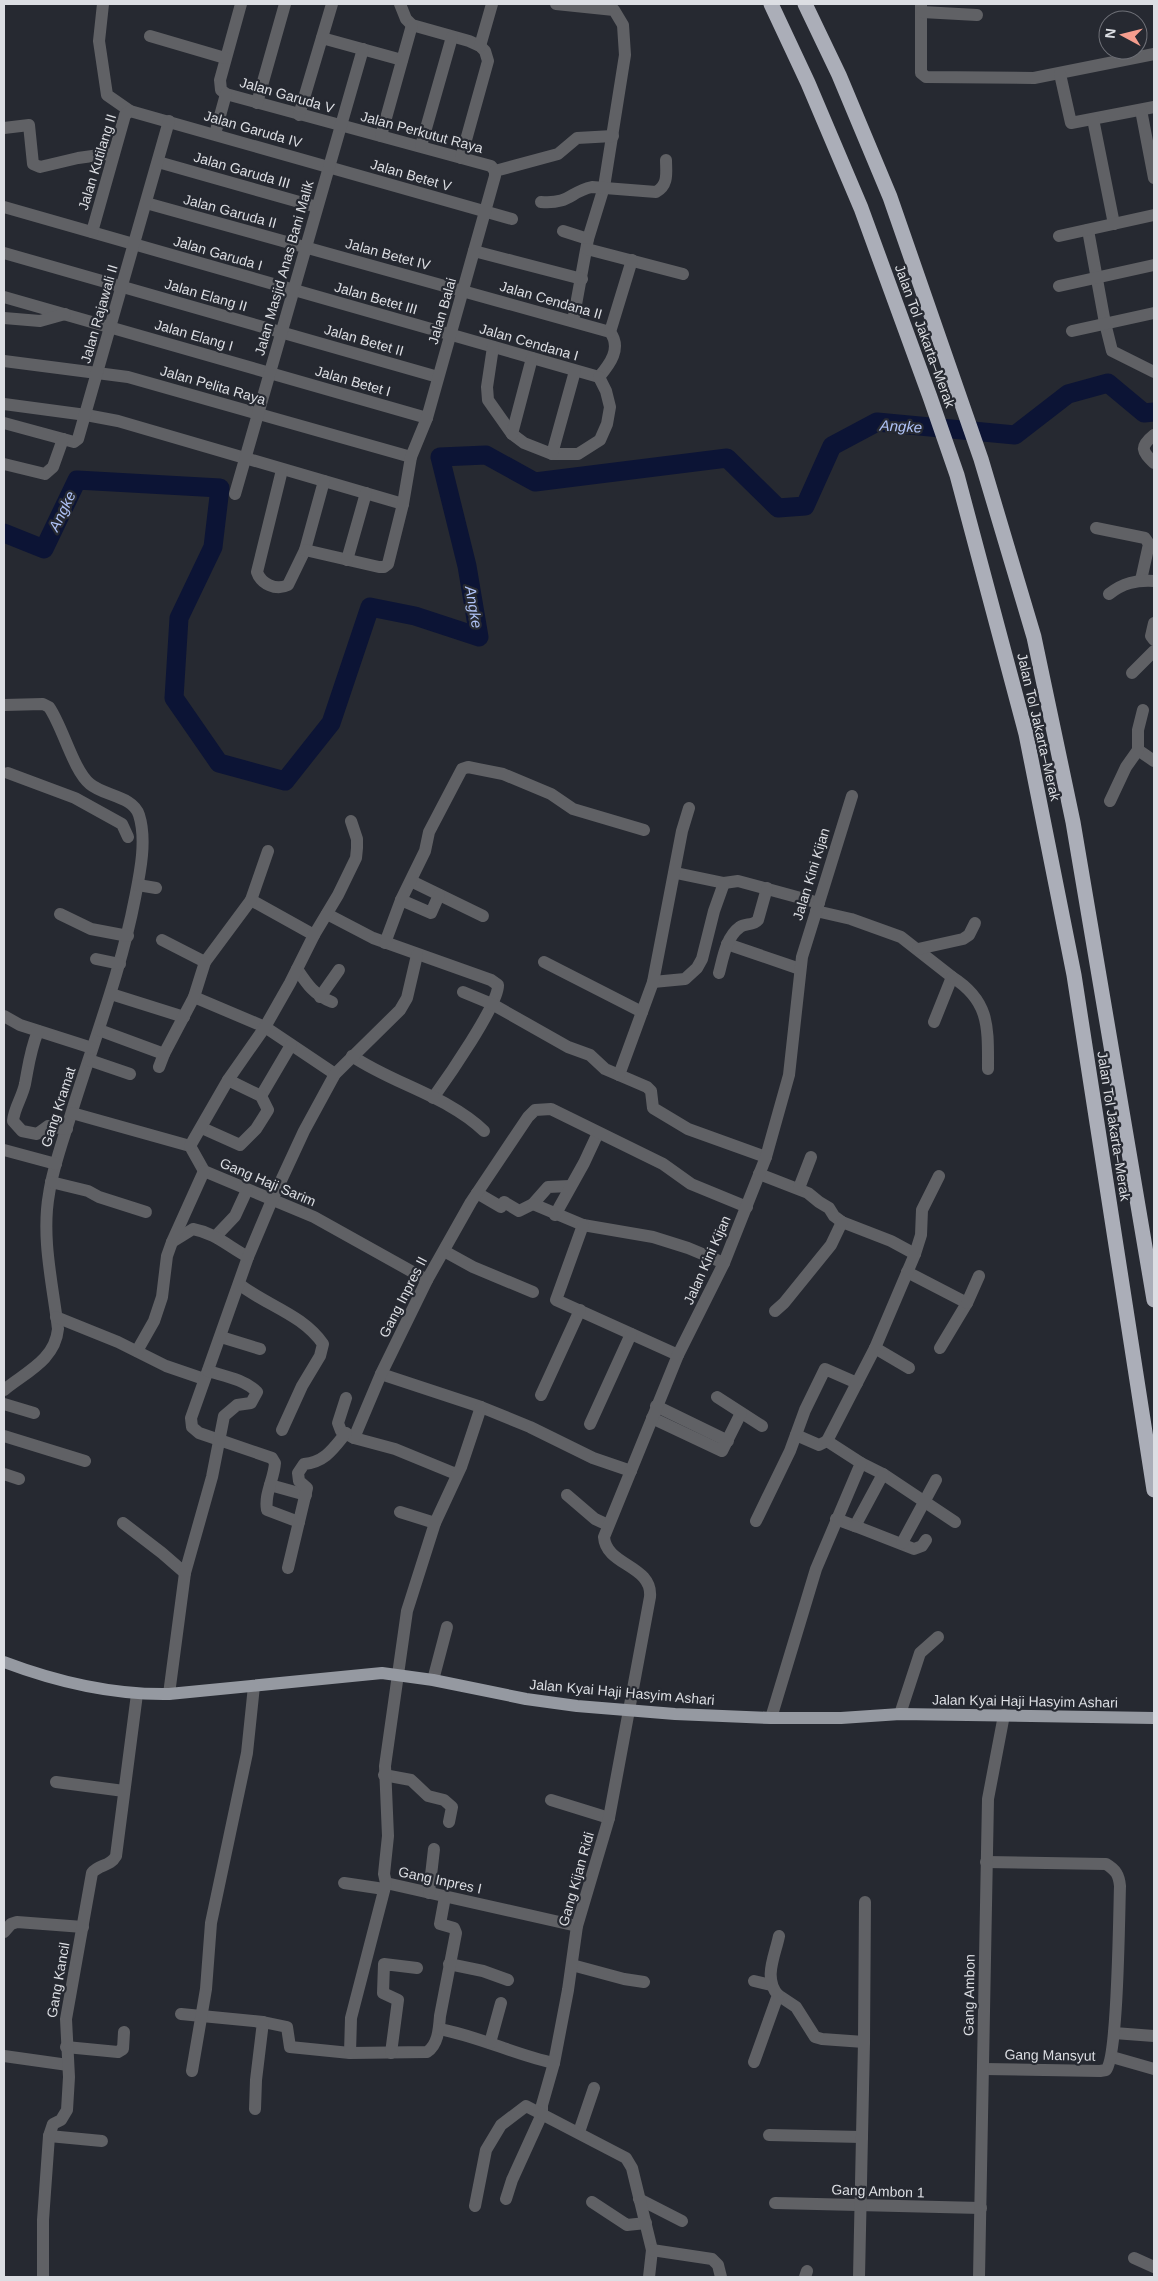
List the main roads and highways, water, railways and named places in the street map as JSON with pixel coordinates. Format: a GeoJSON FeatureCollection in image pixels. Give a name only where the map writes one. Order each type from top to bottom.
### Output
{"type":"FeatureCollection","features":[{"type":"Feature","properties":{"kind":"highway","name":"Jalan Tol Jakarta–Merak"},"geometry":{"type":"LineString","coordinates":[[770,4],[808,83],[861,208],[930,397],[957,475],[1026,734],[1074,975],[1154,1490]]}},
{"type":"Feature","properties":{"kind":"highway","name":"Jalan Tol Jakarta–Merak"},"geometry":{"type":"LineString","coordinates":[[805,4],[840,75],[890,197],[981,459],[1034,637],[1073,822],[1154,1300]]}},
{"type":"Feature","properties":{"kind":"main road","name":"Jalan Kyai Haji Hasyim Ashari"},"geometry":{"type":"LineString","coordinates":[[4,1662],[91,1688],[137,1694],[169,1694],[338,1677],[397,1674],[526,1699],[628,1710],[771,1718],[841,1718],[900,1714],[1149,1718]]}},
{"type":"Feature","properties":{"kind":"waterway","name":"Angke"},"geometry":{"type":"LineString","coordinates":[[4,533],[44,549],[77,480],[220,488],[213,547],[179,618],[174,698],[219,763],[285,781],[331,723],[370,607],[415,616],[479,637],[467,566],[440,457],[486,455],[535,482],[727,458],[778,508],[805,506],[832,446],[877,422],[1015,435],[1068,394],[1108,383],[1144,413],[1154,412]]}}]}
